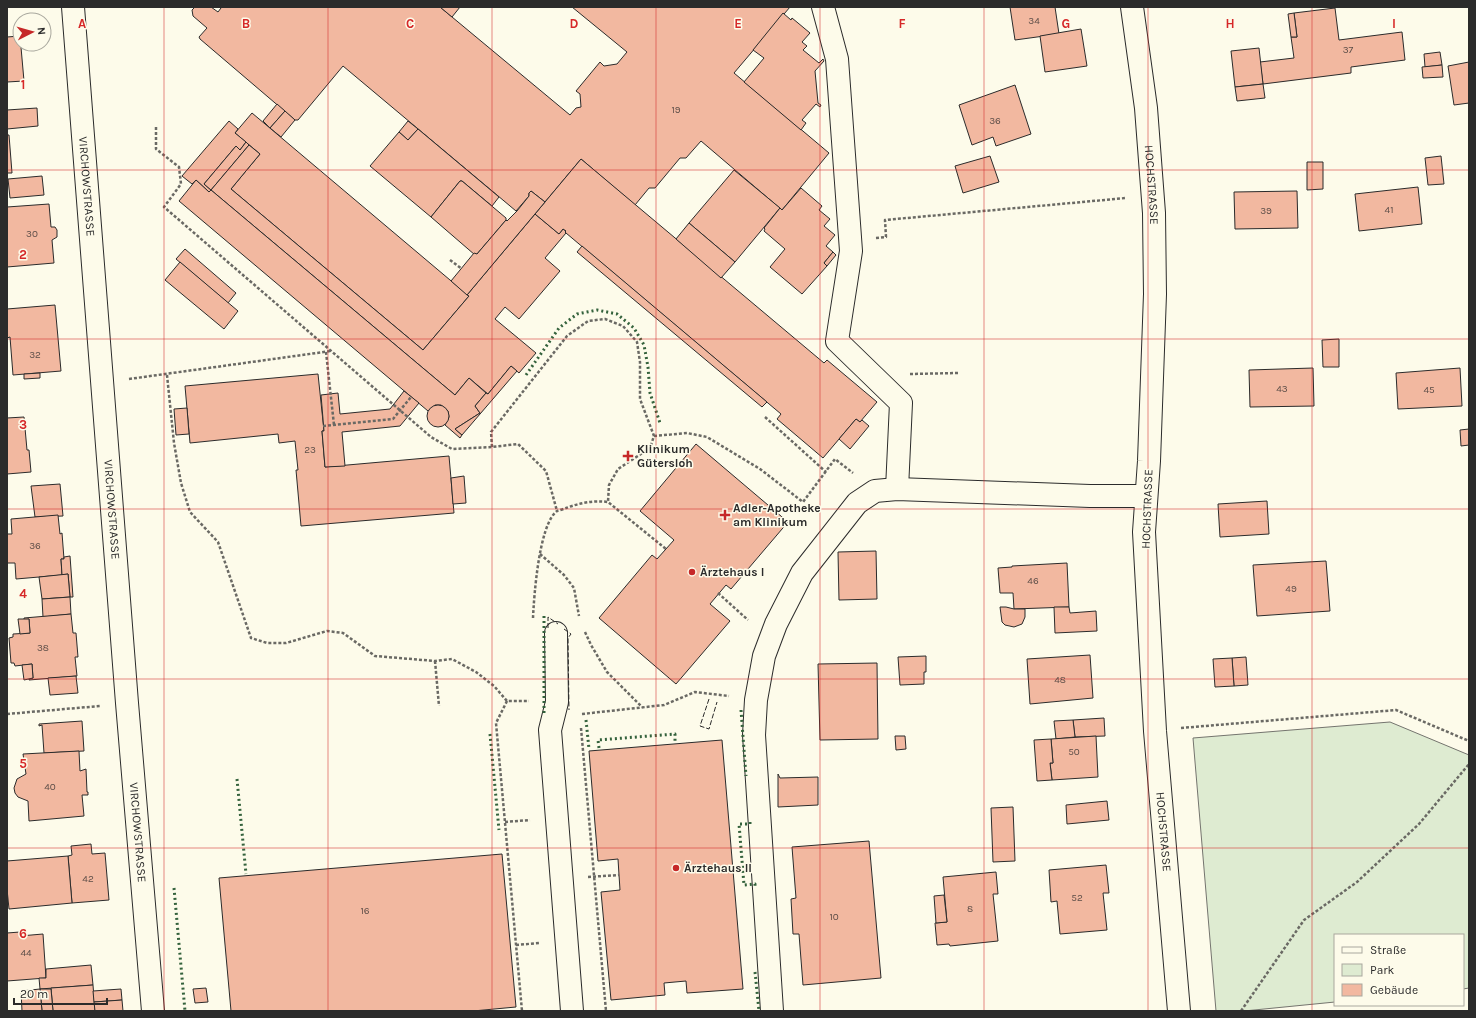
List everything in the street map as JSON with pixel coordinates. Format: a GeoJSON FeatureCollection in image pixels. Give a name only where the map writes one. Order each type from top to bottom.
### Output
{"type":"FeatureCollection","features":[{"type":"Feature","properties":{"kind":"street","name":"VIRCHOWSTRASSE"},"geometry":{"type":"LineString","coordinates":[[73,7],[127,703],[153,1011]]}},
{"type":"Feature","properties":{"kind":"street"},"geometry":{"type":"LineString","coordinates":[[824,7],[837,58],[851,251],[837,341],[901,403],[897,489]]}},
{"type":"Feature","properties":{"kind":"street","name":"HOCHSTRASSE"},"geometry":{"type":"LineString","coordinates":[[1132,7],[1146,108],[1153,195],[1155,294],[1144,532],[1155,731],[1179,1011]]}},
{"type":"Feature","properties":{"kind":"street"},"geometry":{"type":"LineString","coordinates":[[772,1011],[754,735],[756,700],[764,656],[776,624],[802,573],[857,503],[875,491],[897,489],[1090,496],[1146,496]]}},
{"type":"Feature","properties":{"kind":"street"},"geometry":{"type":"LineString","coordinates":[[556,633],[557,702],[550,730],[572,1011]]}},
{"type":"Feature","properties":{"kind":"path"},"geometry":{"type":"LineString","coordinates":[[156,127],[156,148],[179,167],[181,184],[164,208],[431,438],[452,449],[518,444],[546,471],[557,511]]}},
{"type":"Feature","properties":{"kind":"path"},"geometry":{"type":"LineString","coordinates":[[850,241],[886,237],[884,220],[1153,195]]}},
{"type":"Feature","properties":{"kind":"path"},"geometry":{"type":"LineString","coordinates":[[450,260],[462,269]]}},
{"type":"Feature","properties":{"kind":"path"},"geometry":{"type":"LineString","coordinates":[[492,447],[491,432],[567,336],[588,321],[605,319],[623,326],[636,342],[640,362],[640,399],[645,417],[654,436],[650,448],[618,468],[609,485],[608,502]]}},
{"type":"Feature","properties":{"kind":"path"},"geometry":{"type":"LineString","coordinates":[[102,383],[331,351]]}},
{"type":"Feature","properties":{"kind":"path"},"geometry":{"type":"LineString","coordinates":[[326,352],[334,425]]}},
{"type":"Feature","properties":{"kind":"path"},"geometry":{"type":"LineString","coordinates":[[879,382],[887,374],[958,373]]}},
{"type":"Feature","properties":{"kind":"path"},"geometry":{"type":"LineString","coordinates":[[167,375],[174,443],[182,483],[190,512],[218,542],[251,638],[267,643],[286,644],[327,631],[343,633],[375,656],[435,661],[452,659],[476,672],[494,686],[507,701],[529,701],[529,694]]}},
{"type":"Feature","properties":{"kind":"path"},"geometry":{"type":"LineString","coordinates":[[323,426],[393,419],[411,397]]}},
{"type":"Feature","properties":{"kind":"path"},"geometry":{"type":"LineString","coordinates":[[765,416],[826,472]]}},
{"type":"Feature","properties":{"kind":"path"},"geometry":{"type":"LineString","coordinates":[[654,436],[687,432],[707,436],[760,469],[803,502],[835,459],[875,491]]}},
{"type":"Feature","properties":{"kind":"path"},"geometry":{"type":"LineString","coordinates":[[533,625],[534,602],[540,554],[549,522],[557,511],[579,503],[598,500],[608,502],[666,549]]}},
{"type":"Feature","properties":{"kind":"path"},"geometry":{"type":"LineString","coordinates":[[540,554],[564,575],[574,588],[580,621]]}},
{"type":"Feature","properties":{"kind":"path"},"geometry":{"type":"LineString","coordinates":[[718,594],[770,640]]}},
{"type":"Feature","properties":{"kind":"path"},"geometry":{"type":"LineString","coordinates":[[582,627],[591,645],[608,672],[642,707]]}},
{"type":"Feature","properties":{"kind":"path"},"geometry":{"type":"LineString","coordinates":[[435,661],[439,706]]}},
{"type":"Feature","properties":{"kind":"path"},"geometry":{"type":"LineString","coordinates":[[580,714],[664,705],[695,692],[756,700]]}},
{"type":"Feature","properties":{"kind":"path"},"geometry":{"type":"LineString","coordinates":[[507,701],[496,723],[522,1011]]}},
{"type":"Feature","properties":{"kind":"path"},"geometry":{"type":"LineString","coordinates":[[7,714],[127,703]]}},
{"type":"Feature","properties":{"kind":"path"},"geometry":{"type":"LineString","coordinates":[[1155,731],[1396,710],[1469,741]]}},
{"type":"Feature","properties":{"kind":"path"},"geometry":{"type":"LineString","coordinates":[[580,721],[606,1011]]}},
{"type":"Feature","properties":{"kind":"path"},"geometry":{"type":"LineString","coordinates":[[550,730],[581,728]]}},
{"type":"Feature","properties":{"kind":"path"},"geometry":{"type":"LineString","coordinates":[[1241,1011],[1304,920],[1357,882],[1419,824],[1469,764]]}},
{"type":"Feature","properties":{"kind":"green space"},"geometry":{"type":"Polygon","coordinates":[[[1390,722],[1469,755],[1469,988],[1464,989],[1464,934],[1334,934],[1334,1002],[1244,1011],[1216,1011],[1193,738],[1390,722]]]}},
{"type":"Feature","properties":{"kind":"building"},"geometry":{"type":"Polygon","coordinates":[[[195,7],[211,7],[218,12],[221,8],[219,7],[440,7],[570,115],[576,108],[581,107],[580,94],[576,91],[600,62],[604,66],[617,64],[627,52],[572,7],[790,7],[734,73],[829,153],[782,210],[701,141],[686,158],[680,158],[655,188],[649,188],[635,205],[581,159],[545,202],[531,191],[529,196],[516,211],[343,66],[298,120],[295,120],[200,39],[199,37],[207,28],[193,16],[192,10],[195,7]]]}},
{"type":"Feature","properties":{"kind":"building"},"geometry":{"type":"Polygon","coordinates":[[[440,7],[460,7],[452,17],[440,7]]]}},
{"type":"Feature","properties":{"kind":"building"},"geometry":{"type":"Polygon","coordinates":[[[1010,7],[1055,7],[1059,34],[1015,40],[1010,7]]]}},
{"type":"Feature","properties":{"kind":"building"},"geometry":{"type":"Polygon","coordinates":[[[1335,8],[1339,40],[1402,32],[1405,60],[1351,67],[1351,73],[1263,84],[1260,62],[1294,58],[1291,37],[1297,37],[1294,13],[1335,8]]]}},
{"type":"Feature","properties":{"kind":"building"},"geometry":{"type":"Polygon","coordinates":[[[783,13],[791,20],[792,18],[810,33],[802,42],[807,46],[803,50],[819,63],[823,59],[824,61],[815,71],[818,103],[821,105],[820,107],[816,104],[802,120],[806,123],[801,130],[744,82],[764,58],[753,50],[783,13]]]}},
{"type":"Feature","properties":{"kind":"building"},"geometry":{"type":"Polygon","coordinates":[[[1294,13],[1297,37],[1291,37],[1288,14],[1294,13]]]}},
{"type":"Feature","properties":{"kind":"building"},"geometry":{"type":"Polygon","coordinates":[[[1081,29],[1087,66],[1045,72],[1040,36],[1081,29]]]}},
{"type":"Feature","properties":{"kind":"building"},"geometry":{"type":"Polygon","coordinates":[[[7,37],[12,37],[12,52],[21,52],[24,81],[7,82],[7,37]]]}},
{"type":"Feature","properties":{"kind":"building"},"geometry":{"type":"Polygon","coordinates":[[[1259,48],[1263,84],[1235,87],[1231,51],[1259,48]]]}},
{"type":"Feature","properties":{"kind":"building"},"geometry":{"type":"Polygon","coordinates":[[[1440,52],[1442,65],[1425,67],[1424,54],[1440,52]]]}},
{"type":"Feature","properties":{"kind":"building"},"geometry":{"type":"Polygon","coordinates":[[[1469,62],[1469,103],[1454,105],[1448,66],[1469,62]]]}},
{"type":"Feature","properties":{"kind":"building"},"geometry":{"type":"Polygon","coordinates":[[[1442,65],[1443,77],[1423,78],[1422,67],[1442,65]]]}},
{"type":"Feature","properties":{"kind":"building"},"geometry":{"type":"Polygon","coordinates":[[[1263,84],[1265,98],[1237,101],[1235,87],[1263,84]]]}},
{"type":"Feature","properties":{"kind":"building"},"geometry":{"type":"Polygon","coordinates":[[[1015,85],[1031,134],[996,146],[993,137],[972,145],[959,105],[1015,85]]]}},
{"type":"Feature","properties":{"kind":"building"},"geometry":{"type":"Polygon","coordinates":[[[277,104],[285,111],[270,128],[263,121],[277,104]]]}},
{"type":"Feature","properties":{"kind":"building"},"geometry":{"type":"Polygon","coordinates":[[[37,108],[38,126],[7,129],[7,110],[37,108]]]}},
{"type":"Feature","properties":{"kind":"building"},"geometry":{"type":"Polygon","coordinates":[[[285,111],[295,120],[281,137],[270,128],[285,111]]]}},
{"type":"Feature","properties":{"kind":"building"},"geometry":{"type":"Polygon","coordinates":[[[252,113],[469,296],[423,350],[231,189],[260,154],[235,133],[252,113]]]}},
{"type":"Feature","properties":{"kind":"building"},"geometry":{"type":"Polygon","coordinates":[[[229,121],[238,129],[235,133],[246,142],[240,150],[236,146],[204,184],[211,190],[209,192],[196,180],[192,184],[182,176],[229,121]]]}},
{"type":"Feature","properties":{"kind":"building"},"geometry":{"type":"Polygon","coordinates":[[[408,121],[418,129],[408,140],[399,132],[408,121]]]}},
{"type":"Feature","properties":{"kind":"building"},"geometry":{"type":"Polygon","coordinates":[[[418,129],[499,197],[492,206],[462,181],[460,181],[431,217],[370,166],[399,132],[408,140],[418,129]]]}},
{"type":"Feature","properties":{"kind":"building"},"geometry":{"type":"Polygon","coordinates":[[[7,135],[9,135],[12,173],[7,173],[7,135]]]}},
{"type":"Feature","properties":{"kind":"building"},"geometry":{"type":"Polygon","coordinates":[[[246,142],[249,145],[211,190],[204,184],[236,146],[240,150],[246,142]]]}},
{"type":"Feature","properties":{"kind":"building"},"geometry":{"type":"Polygon","coordinates":[[[249,145],[260,154],[231,189],[423,350],[535,214],[559,234],[563,229],[566,231],[566,233],[545,258],[560,271],[519,319],[505,307],[495,319],[536,353],[519,373],[511,366],[488,394],[469,378],[455,395],[211,190],[249,145]]]}},
{"type":"Feature","properties":{"kind":"building"},"geometry":{"type":"Polygon","coordinates":[[[990,156],[999,182],[963,193],[955,166],[990,156]]]}},
{"type":"Feature","properties":{"kind":"building"},"geometry":{"type":"Polygon","coordinates":[[[1441,156],[1444,184],[1428,185],[1425,158],[1441,156]]]}},
{"type":"Feature","properties":{"kind":"building"},"geometry":{"type":"Polygon","coordinates":[[[581,159],[824,363],[827,360],[877,402],[860,422],[856,419],[823,458],[777,419],[781,414],[566,233],[566,231],[563,229],[559,234],[535,214],[581,159]]]}},
{"type":"Feature","properties":{"kind":"building"},"geometry":{"type":"Polygon","coordinates":[[[1307,162],[1323,162],[1323,189],[1307,190],[1307,162]]]}},
{"type":"Feature","properties":{"kind":"building"},"geometry":{"type":"Polygon","coordinates":[[[734,170],[780,208],[735,262],[689,223],[734,170]]]}},
{"type":"Feature","properties":{"kind":"building"},"geometry":{"type":"Polygon","coordinates":[[[42,176],[44,195],[10,198],[8,179],[42,176]]]}},
{"type":"Feature","properties":{"kind":"building"},"geometry":{"type":"Polygon","coordinates":[[[196,180],[209,192],[211,190],[455,395],[469,378],[486,393],[475,406],[480,413],[455,429],[462,435],[460,438],[445,425],[449,417],[448,411],[445,408],[441,405],[435,405],[428,411],[179,201],[196,180]]]}},
{"type":"Feature","properties":{"kind":"building"},"geometry":{"type":"Polygon","coordinates":[[[460,181],[462,181],[506,218],[506,220],[475,255],[431,217],[460,181]]]}},
{"type":"Feature","properties":{"kind":"building"},"geometry":{"type":"Polygon","coordinates":[[[1418,187],[1422,224],[1359,231],[1355,194],[1418,187]]]}},
{"type":"Feature","properties":{"kind":"building"},"geometry":{"type":"Polygon","coordinates":[[[801,188],[822,206],[819,210],[830,219],[824,226],[835,235],[826,246],[833,252],[824,263],[827,266],[802,294],[770,267],[785,249],[764,231],[764,228],[780,208],[782,210],[801,188]]]}},
{"type":"Feature","properties":{"kind":"building"},"geometry":{"type":"Polygon","coordinates":[[[531,191],[545,202],[467,295],[451,281],[474,253],[477,254],[506,220],[507,221],[517,211],[529,196],[531,191]]]}},
{"type":"Feature","properties":{"kind":"building"},"geometry":{"type":"Polygon","coordinates":[[[1297,191],[1298,228],[1235,229],[1234,192],[1297,191]]]}},
{"type":"Feature","properties":{"kind":"building"},"geometry":{"type":"Polygon","coordinates":[[[49,204],[51,227],[55,227],[57,230],[57,237],[52,240],[54,263],[7,267],[7,207],[49,204]]]}},
{"type":"Feature","properties":{"kind":"building"},"geometry":{"type":"Polygon","coordinates":[[[689,223],[735,262],[721,278],[676,239],[689,223]]]}},
{"type":"Feature","properties":{"kind":"building"},"geometry":{"type":"Polygon","coordinates":[[[582,246],[767,402],[762,407],[577,252],[582,246]]]}},
{"type":"Feature","properties":{"kind":"building"},"geometry":{"type":"Polygon","coordinates":[[[185,249],[236,293],[228,303],[176,259],[185,249]]]}},
{"type":"Feature","properties":{"kind":"building"},"geometry":{"type":"Polygon","coordinates":[[[833,252],[836,255],[827,266],[824,263],[833,252]]]}},
{"type":"Feature","properties":{"kind":"building"},"geometry":{"type":"Polygon","coordinates":[[[180,262],[238,311],[224,329],[165,280],[180,262]]]}},
{"type":"Feature","properties":{"kind":"building"},"geometry":{"type":"Polygon","coordinates":[[[55,305],[61,371],[13,375],[10,337],[7,338],[7,309],[55,305]]]}},
{"type":"Feature","properties":{"kind":"building"},"geometry":{"type":"Polygon","coordinates":[[[1339,339],[1339,367],[1323,367],[1322,340],[1339,339]]]}},
{"type":"Feature","properties":{"kind":"building"},"geometry":{"type":"Polygon","coordinates":[[[511,366],[517,371],[462,435],[455,429],[480,413],[475,406],[486,393],[488,394],[511,366]]]}},
{"type":"Feature","properties":{"kind":"building"},"geometry":{"type":"Polygon","coordinates":[[[1313,368],[1314,406],[1250,407],[1249,370],[1313,368]]]}},
{"type":"Feature","properties":{"kind":"building"},"geometry":{"type":"Polygon","coordinates":[[[1460,368],[1462,406],[1398,409],[1396,373],[1460,368]]]}},
{"type":"Feature","properties":{"kind":"building"},"geometry":{"type":"Polygon","coordinates":[[[40,373],[40,378],[24,379],[24,374],[40,373]]]}},
{"type":"Feature","properties":{"kind":"building"},"geometry":{"type":"Polygon","coordinates":[[[318,374],[324,431],[322,431],[325,467],[449,456],[454,513],[301,526],[295,441],[279,443],[278,434],[190,443],[185,386],[318,374]]]}},
{"type":"Feature","properties":{"kind":"building"},"geometry":{"type":"Polygon","coordinates":[[[404,391],[419,403],[400,426],[342,432],[345,466],[325,467],[321,395],[338,393],[340,414],[390,409],[404,391]]]}},
{"type":"Feature","properties":{"kind":"building"},"geometry":{"type":"Polygon","coordinates":[[[438,405],[446,408],[449,416],[446,424],[438,427],[430,424],[427,416],[430,408],[438,405]]]}},
{"type":"Feature","properties":{"kind":"building"},"geometry":{"type":"Polygon","coordinates":[[[187,408],[189,434],[176,435],[174,409],[187,408]]]}},
{"type":"Feature","properties":{"kind":"building"},"geometry":{"type":"Polygon","coordinates":[[[24,417],[31,472],[7,474],[7,418],[24,417]]]}},
{"type":"Feature","properties":{"kind":"building"},"geometry":{"type":"Polygon","coordinates":[[[856,419],[860,422],[862,420],[869,426],[850,449],[839,439],[856,419]]]}},
{"type":"Feature","properties":{"kind":"building"},"geometry":{"type":"Polygon","coordinates":[[[1469,429],[1469,445],[1461,446],[1460,430],[1469,429]]]}},
{"type":"Feature","properties":{"kind":"building","name":"Ärztehaus I"},"geometry":{"type":"Polygon","coordinates":[[[696,444],[788,522],[731,589],[726,585],[710,604],[730,621],[676,684],[599,618],[652,555],[657,559],[674,540],[640,511],[696,444]]]}},
{"type":"Feature","properties":{"kind":"building"},"geometry":{"type":"Polygon","coordinates":[[[464,476],[466,503],[453,504],[451,478],[464,476]]]}},
{"type":"Feature","properties":{"kind":"building"},"geometry":{"type":"Polygon","coordinates":[[[60,484],[63,516],[35,517],[31,486],[60,484]]]}},
{"type":"Feature","properties":{"kind":"building"},"geometry":{"type":"Polygon","coordinates":[[[1267,501],[1269,534],[1220,537],[1218,504],[1267,501]]]}},
{"type":"Feature","properties":{"kind":"building"},"geometry":{"type":"Polygon","coordinates":[[[58,515],[60,534],[62,533],[64,559],[61,559],[62,575],[16,579],[15,563],[7,563],[7,534],[12,534],[11,519],[58,515]]]}},
{"type":"Feature","properties":{"kind":"building"},"geometry":{"type":"Polygon","coordinates":[[[876,551],[877,599],[839,600],[838,552],[876,551]]]}},
{"type":"Feature","properties":{"kind":"building"},"geometry":{"type":"Polygon","coordinates":[[[70,556],[73,597],[70,597],[68,574],[62,575],[61,559],[70,556]]]}},
{"type":"Feature","properties":{"kind":"building"},"geometry":{"type":"Polygon","coordinates":[[[1326,561],[1330,611],[1257,616],[1253,565],[1326,561]]]}},
{"type":"Feature","properties":{"kind":"building"},"geometry":{"type":"Polygon","coordinates":[[[1067,563],[1069,607],[1014,609],[1013,593],[1000,593],[998,568],[1067,563]]]}},
{"type":"Feature","properties":{"kind":"building"},"geometry":{"type":"Polygon","coordinates":[[[68,574],[70,597],[42,599],[39,577],[68,574]]]}},
{"type":"Feature","properties":{"kind":"building"},"geometry":{"type":"Polygon","coordinates":[[[70,597],[71,614],[43,617],[42,599],[70,597]]]}},
{"type":"Feature","properties":{"kind":"building"},"geometry":{"type":"Polygon","coordinates":[[[1000,607],[1025,609],[1025,617],[1022,624],[1014,627],[1005,625],[1002,622],[1000,607]]]}},
{"type":"Feature","properties":{"kind":"building"},"geometry":{"type":"Polygon","coordinates":[[[1054,607],[1069,607],[1070,613],[1096,611],[1097,631],[1055,633],[1054,607]]]}},
{"type":"Feature","properties":{"kind":"building"},"geometry":{"type":"Polygon","coordinates":[[[71,614],[73,633],[76,633],[78,657],[75,657],[77,676],[29,680],[33,678],[32,664],[15,666],[14,663],[11,663],[9,638],[13,637],[13,634],[30,633],[29,619],[24,620],[24,618],[71,614]]]}},
{"type":"Feature","properties":{"kind":"building"},"geometry":{"type":"Polygon","coordinates":[[[18,619],[29,619],[30,633],[20,634],[18,619]]]}},
{"type":"Feature","properties":{"kind":"building"},"geometry":{"type":"Polygon","coordinates":[[[1090,655],[1093,698],[1030,704],[1027,659],[1090,655]]]}},
{"type":"Feature","properties":{"kind":"building"},"geometry":{"type":"Polygon","coordinates":[[[926,656],[924,684],[900,685],[898,657],[926,656]]]}},
{"type":"Feature","properties":{"kind":"building"},"geometry":{"type":"Polygon","coordinates":[[[1246,657],[1248,685],[1234,686],[1232,658],[1246,657]]]}},
{"type":"Feature","properties":{"kind":"building"},"geometry":{"type":"Polygon","coordinates":[[[1232,658],[1234,686],[1215,687],[1213,659],[1232,658]]]}},
{"type":"Feature","properties":{"kind":"building"},"geometry":{"type":"Polygon","coordinates":[[[877,663],[878,739],[820,740],[818,664],[877,663]]]}},
{"type":"Feature","properties":{"kind":"building"},"geometry":{"type":"Polygon","coordinates":[[[32,664],[33,678],[24,680],[22,665],[32,664]]]}},
{"type":"Feature","properties":{"kind":"building"},"geometry":{"type":"Polygon","coordinates":[[[76,676],[78,693],[50,695],[48,678],[76,676]]]}},
{"type":"Feature","properties":{"kind":"building"},"geometry":{"type":"Polygon","coordinates":[[[1104,718],[1105,736],[1075,737],[1073,720],[1104,718]]]}},
{"type":"Feature","properties":{"kind":"building"},"geometry":{"type":"Polygon","coordinates":[[[1073,720],[1075,737],[1056,739],[1054,721],[1073,720]]]}},
{"type":"Feature","properties":{"kind":"building"},"geometry":{"type":"Polygon","coordinates":[[[82,721],[84,751],[44,753],[42,725],[39,726],[39,724],[82,721]]]}},
{"type":"Feature","properties":{"kind":"building"},"geometry":{"type":"Polygon","coordinates":[[[895,736],[905,736],[906,749],[896,750],[895,736]]]}},
{"type":"Feature","properties":{"kind":"building"},"geometry":{"type":"Polygon","coordinates":[[[1096,736],[1098,777],[1052,780],[1050,763],[1053,763],[1051,739],[1096,736]]]}},
{"type":"Feature","properties":{"kind":"building"},"geometry":{"type":"Polygon","coordinates":[[[1051,739],[1053,763],[1050,763],[1052,780],[1037,781],[1034,740],[1051,739]]]}},
{"type":"Feature","properties":{"kind":"building","name":"Ärztehaus II"},"geometry":{"type":"Polygon","coordinates":[[[722,740],[743,989],[687,993],[686,981],[664,983],[665,995],[611,1000],[601,892],[620,890],[618,859],[598,861],[589,751],[722,740]]]}},
{"type":"Feature","properties":{"kind":"building"},"geometry":{"type":"Polygon","coordinates":[[[79,751],[80,771],[86,769],[88,792],[88,795],[82,795],[84,816],[29,821],[28,801],[18,797],[14,788],[17,779],[26,774],[23,754],[79,751]]]}},
{"type":"Feature","properties":{"kind":"building"},"geometry":{"type":"Polygon","coordinates":[[[778,774],[780,778],[818,777],[818,805],[778,807],[778,774]]]}},
{"type":"Feature","properties":{"kind":"building"},"geometry":{"type":"Polygon","coordinates":[[[1107,801],[1109,820],[1067,824],[1066,805],[1107,801]]]}},
{"type":"Feature","properties":{"kind":"building"},"geometry":{"type":"Polygon","coordinates":[[[1013,807],[1015,861],[993,862],[991,808],[1013,807]]]}},
{"type":"Feature","properties":{"kind":"building"},"geometry":{"type":"Polygon","coordinates":[[[869,841],[881,978],[803,985],[799,934],[793,934],[791,899],[796,898],[792,847],[869,841]]]}},
{"type":"Feature","properties":{"kind":"building"},"geometry":{"type":"Polygon","coordinates":[[[91,844],[92,854],[105,853],[109,900],[72,903],[68,856],[72,855],[71,846],[91,844]]]}},
{"type":"Feature","properties":{"kind":"building"},"geometry":{"type":"Polygon","coordinates":[[[502,854],[516,1007],[473,1011],[231,1011],[219,878],[502,854]]]}},
{"type":"Feature","properties":{"kind":"building"},"geometry":{"type":"Polygon","coordinates":[[[68,856],[72,903],[9,909],[7,861],[68,856]]]}},
{"type":"Feature","properties":{"kind":"building"},"geometry":{"type":"Polygon","coordinates":[[[1106,865],[1109,893],[1103,893],[1107,930],[1060,934],[1057,901],[1051,902],[1049,870],[1106,865]]]}},
{"type":"Feature","properties":{"kind":"building"},"geometry":{"type":"Polygon","coordinates":[[[996,872],[998,894],[993,894],[998,941],[950,946],[949,944],[937,945],[935,923],[947,922],[943,877],[996,872]]]}},
{"type":"Feature","properties":{"kind":"building"},"geometry":{"type":"Polygon","coordinates":[[[944,895],[947,922],[936,923],[934,896],[944,895]]]}},
{"type":"Feature","properties":{"kind":"building"},"geometry":{"type":"Polygon","coordinates":[[[20,932],[20,936],[43,934],[46,978],[7,981],[7,933],[20,932]]]}},
{"type":"Feature","properties":{"kind":"building"},"geometry":{"type":"Polygon","coordinates":[[[91,965],[93,985],[40,989],[39,978],[46,978],[46,969],[91,965]]]}},
{"type":"Feature","properties":{"kind":"building"},"geometry":{"type":"Polygon","coordinates":[[[93,985],[95,1011],[53,1011],[51,988],[93,985]]]}},
{"type":"Feature","properties":{"kind":"building"},"geometry":{"type":"Polygon","coordinates":[[[206,988],[208,1002],[195,1003],[193,989],[206,988]]]}},
{"type":"Feature","properties":{"kind":"building"},"geometry":{"type":"Polygon","coordinates":[[[40,989],[51,989],[53,1011],[42,1011],[40,989]]]}},
{"type":"Feature","properties":{"kind":"building"},"geometry":{"type":"Polygon","coordinates":[[[40,989],[42,1011],[22,1011],[21,991],[40,989]]]}},
{"type":"Feature","properties":{"kind":"building"},"geometry":{"type":"Polygon","coordinates":[[[121,989],[122,1000],[94,1002],[93,991],[121,989]]]}},
{"type":"Feature","properties":{"kind":"building"},"geometry":{"type":"Polygon","coordinates":[[[122,1000],[123,1011],[95,1011],[94,1002],[122,1000]]]}},
{"type":"Feature","properties":{"kind":"hedge"},"geometry":{"type":"LineString","coordinates":[[526,375],[559,328],[577,314],[597,310],[617,314],[634,328],[644,345],[648,367],[650,393],[660,423]]}},
{"type":"Feature","properties":{"kind":"hedge"},"geometry":{"type":"LineString","coordinates":[[544,614],[544,713]]}},
{"type":"Feature","properties":{"kind":"hedge"},"geometry":{"type":"LineString","coordinates":[[741,710],[746,776]]}},
{"type":"Feature","properties":{"kind":"hedge"},"geometry":{"type":"LineString","coordinates":[[586,720],[589,749]]}},
{"type":"Feature","properties":{"kind":"hedge"},"geometry":{"type":"LineString","coordinates":[[490,734],[499,830]]}},
{"type":"Feature","properties":{"kind":"hedge"},"geometry":{"type":"LineString","coordinates":[[599,748],[598,740],[675,734],[675,742]]}},
{"type":"Feature","properties":{"kind":"hedge"},"geometry":{"type":"LineString","coordinates":[[237,779],[246,874]]}},
{"type":"Feature","properties":{"kind":"hedge"},"geometry":{"type":"LineString","coordinates":[[750,822],[750,824],[739,824],[744,885],[755,884],[755,886]]}},
{"type":"Feature","properties":{"kind":"hedge"},"geometry":{"type":"LineString","coordinates":[[174,888],[185,1011]]}},
{"type":"Feature","properties":{"kind":"hedge"},"geometry":{"type":"LineString","coordinates":[[755,972],[759,1011]]}},
{"type":"Feature","properties":{"kind":"fence"},"geometry":{"type":"LineString","coordinates":[[548,628],[548,617],[558,624]]}},
{"type":"Feature","properties":{"kind":"fence"},"geometry":{"type":"LineString","coordinates":[[564,629],[571,634],[568,638],[569,710]]}},
{"type":"Feature","properties":{"kind":"fence"},"geometry":{"type":"LineString","coordinates":[[709,699],[700,726],[709,729],[717,702]]}},
{"type":"Feature","properties":{"kind":"place","name":"Klinikum Gütersloh"},"geometry":{"type":"Point","coordinates":[628,456]}},
{"type":"Feature","properties":{"kind":"place","name":"Adler-Apotheke am Klinikum"},"geometry":{"type":"Point","coordinates":[725,515]}},
{"type":"Feature","properties":{"kind":"place","name":"Ärztehaus I"},"geometry":{"type":"Point","coordinates":[692,572]}},
{"type":"Feature","properties":{"kind":"place","name":"Ärztehaus II"},"geometry":{"type":"Point","coordinates":[676,868]}}]}
